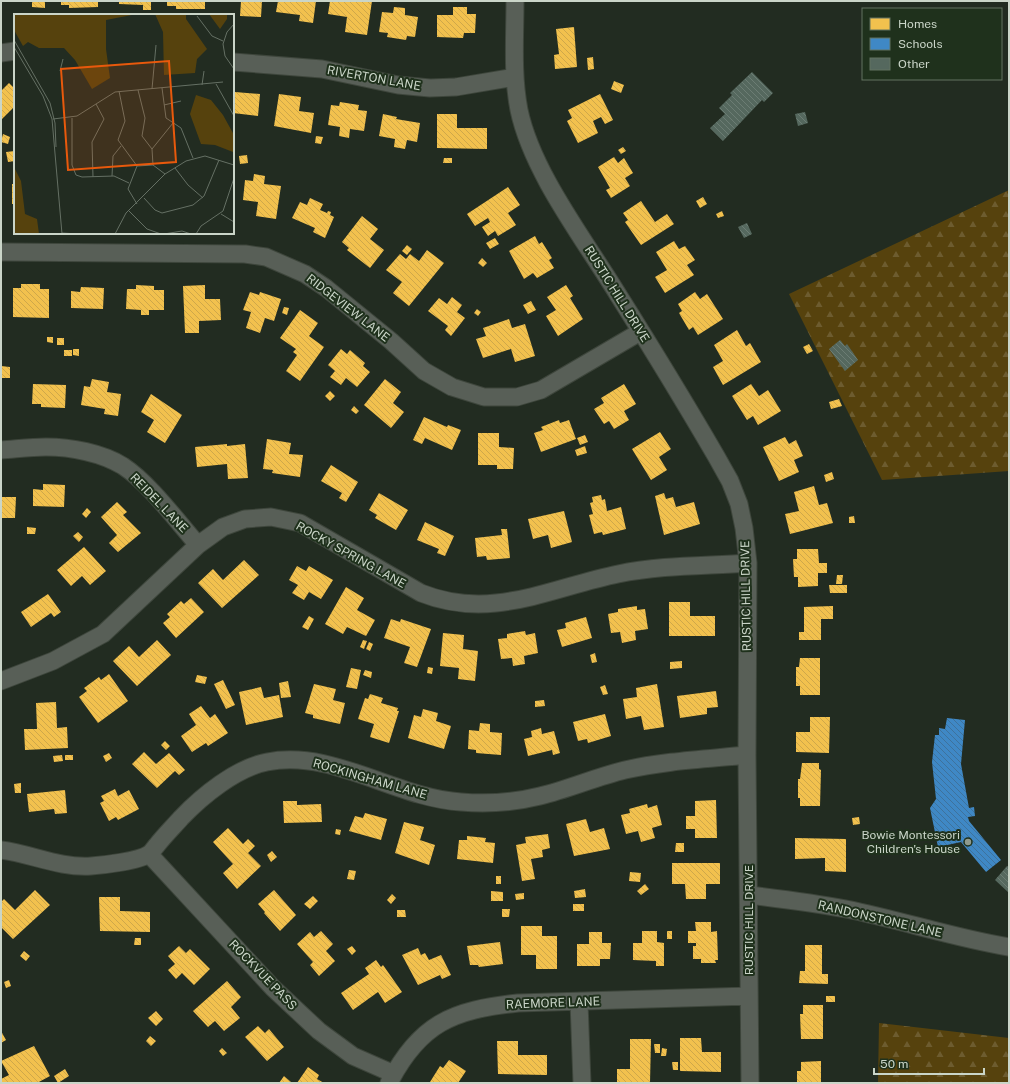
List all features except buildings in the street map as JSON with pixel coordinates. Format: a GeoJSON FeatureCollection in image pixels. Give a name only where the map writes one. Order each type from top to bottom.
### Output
{"type":"FeatureCollection","features":[{"type":"Feature","properties":{"kind":"street","name":"RUSTIC HILL DRIVE"},"geometry":{"type":"LineString","coordinates":[[515,1],[515,77],[520,110],[527,134],[540,164],[559,202],[730,481],[739,504],[743,522],[748,563],[747,755],[750,895],[750,1083]]}},
{"type":"Feature","properties":{"kind":"street"},"geometry":{"type":"LineString","coordinates":[[1,53],[14,51]]}},
{"type":"Feature","properties":{"kind":"street","name":"RIVERTON LANE"},"geometry":{"type":"LineString","coordinates":[[234,62],[322,69],[391,83],[430,88],[456,87],[515,77]]}},
{"type":"Feature","properties":{"kind":"street","name":"RIDGEVIEW LANE"},"geometry":{"type":"LineString","coordinates":[[1,252],[245,254],[266,257],[304,274],[326,288],[433,378],[452,387],[484,397],[517,397],[540,390],[640,332]]}},
{"type":"Feature","properties":{"kind":"street","name":"REIDEL LANE"},"geometry":{"type":"LineString","coordinates":[[1,450],[48,447],[75,450],[104,457],[123,466],[146,485],[198,545]]}},
{"type":"Feature","properties":{"kind":"street","name":"ROCKY SPRING LANE"},"geometry":{"type":"LineString","coordinates":[[1,681],[53,661],[102,634],[198,545],[223,527],[245,519],[271,517],[300,523],[421,594],[442,601],[501,603],[525,600],[619,574],[748,563]]}},
{"type":"Feature","properties":{"kind":"street","name":"ROCKINGHAM LANE"},"geometry":{"type":"LineString","coordinates":[[149,854],[181,818],[220,784],[265,762],[284,760],[321,764],[401,788],[461,802],[510,801],[539,796],[624,771],[652,765],[747,755]]}},
{"type":"Feature","properties":{"kind":"street"},"geometry":{"type":"LineString","coordinates":[[1,850],[22,852],[51,863],[90,866],[120,863],[149,854]]}},
{"type":"Feature","properties":{"kind":"street","name":"ROCKVUE PASS"},"geometry":{"type":"LineString","coordinates":[[149,854],[273,988],[319,1032],[353,1056],[392,1079]]}},
{"type":"Feature","properties":{"kind":"street","name":"RANDONSTONE LANE"},"geometry":{"type":"LineString","coordinates":[[750,895],[848,910],[981,942],[1009,947]]}},
{"type":"Feature","properties":{"kind":"street","name":"RAEMORE LANE"},"geometry":{"type":"LineString","coordinates":[[392,1079],[417,1041],[440,1023],[452,1017],[490,1006],[518,1003],[749,996]]}},
{"type":"Feature","properties":{"kind":"street"},"geometry":{"type":"LineString","coordinates":[[579,1002],[582,1083]]}},
{"type":"Feature","properties":{"kind":"green space"},"geometry":{"type":"Polygon","coordinates":[[[1009,190],[1009,471],[882,480],[789,294],[1009,190]]]}},
{"type":"Feature","properties":{"kind":"green space"},"geometry":{"type":"Polygon","coordinates":[[[879,1023],[1009,1038],[1009,1083],[878,1083],[879,1023]]]}},
{"type":"Feature","properties":{"kind":"place","name":"Bowie Montessori Children's House"},"geometry":{"type":"Point","coordinates":[968,842]}}]}
